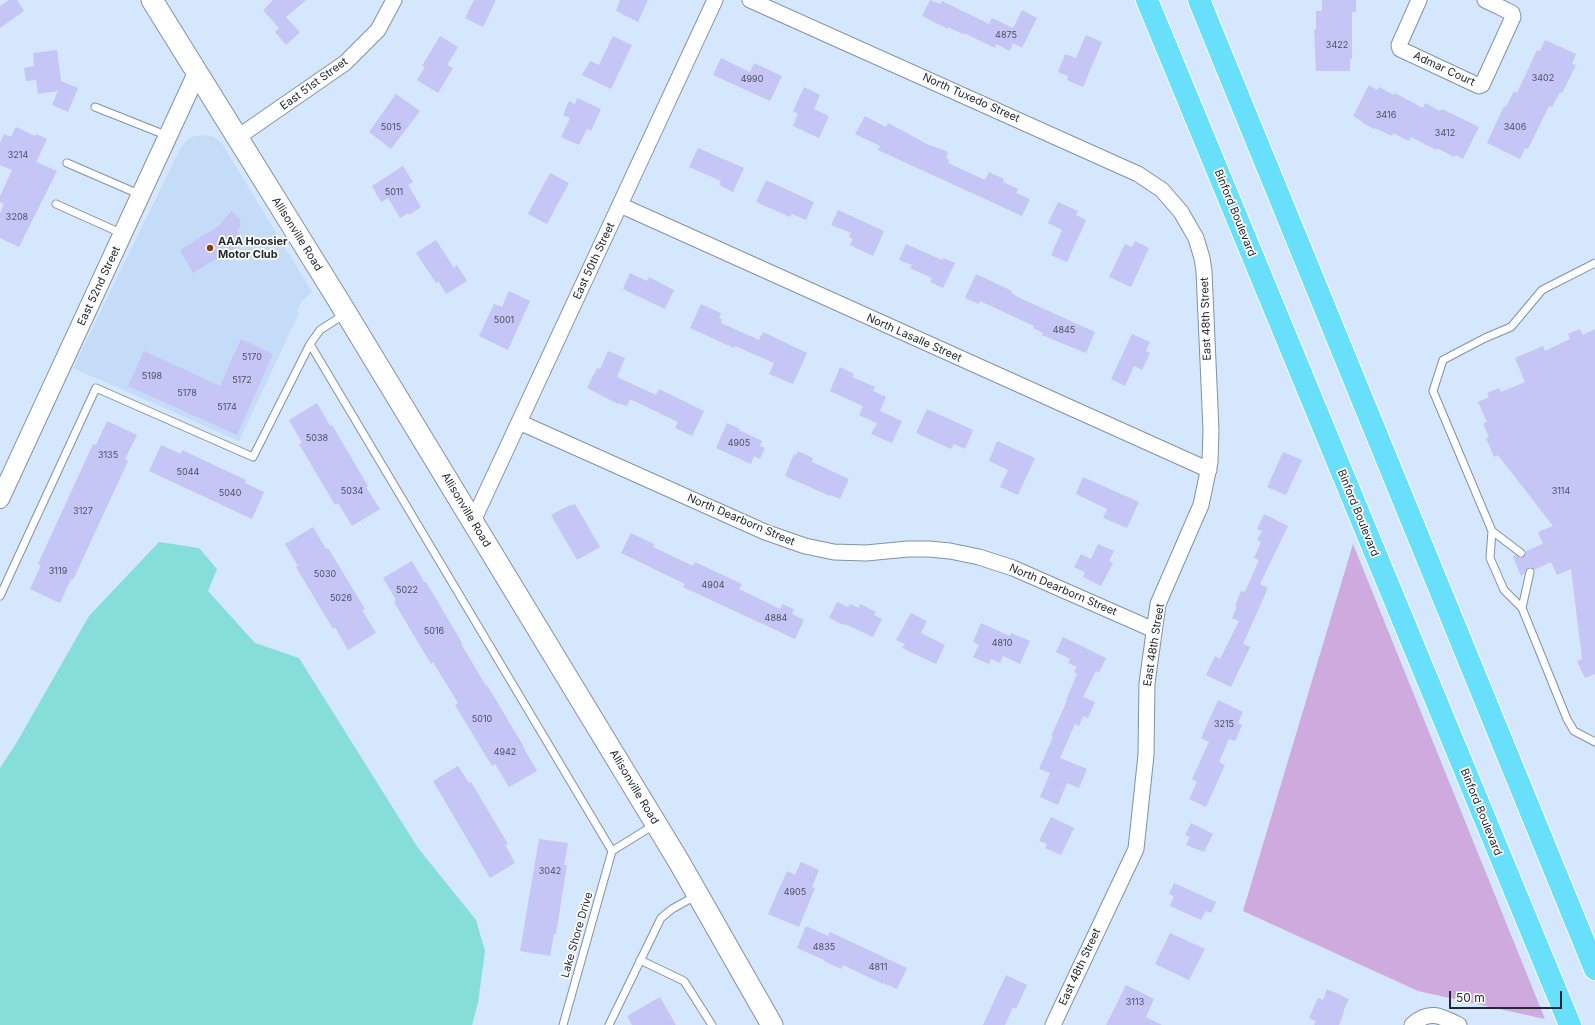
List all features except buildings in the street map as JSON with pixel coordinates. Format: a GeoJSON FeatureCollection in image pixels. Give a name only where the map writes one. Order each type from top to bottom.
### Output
{"type":"FeatureCollection","features":[{"type":"Feature","properties":{"kind":"main road","name":"Allisonville Road"},"geometry":{"type":"LineString","coordinates":[[152,0],[238,137],[473,521],[698,894],[772,1025]]}},
{"type":"Feature","properties":{"kind":"main road","name":"Binford Boulevard"},"geometry":{"type":"LineString","coordinates":[[1147,0],[1570,1025]]}},
{"type":"Feature","properties":{"kind":"main road"},"geometry":{"type":"LineString","coordinates":[[1199,0],[1595,969]]}},
{"type":"Feature","properties":{"kind":"street","name":"East 51st Street"},"geometry":{"type":"LineString","coordinates":[[238,137],[345,63],[378,30],[394,0]]}},
{"type":"Feature","properties":{"kind":"street","name":"East 50th Street"},"geometry":{"type":"LineString","coordinates":[[473,521],[715,0]]}},
{"type":"Feature","properties":{"kind":"street","name":"North Tuxedo Street"},"geometry":{"type":"LineString","coordinates":[[750,0],[1138,174],[1162,190],[1181,212]]}},
{"type":"Feature","properties":{"kind":"street","name":"Admar Court"},"geometry":{"type":"LineString","coordinates":[[1419,0],[1399,45],[1400,49],[1479,86],[1482,85],[1513,17],[1512,13],[1485,0]]}},
{"type":"Feature","properties":{"kind":"street","name":"East 52nd Street"},"geometry":{"type":"LineString","coordinates":[[0,499],[197,73]]}},
{"type":"Feature","properties":{"kind":"street","name":"North Lasalle Street"},"geometry":{"type":"LineString","coordinates":[[620,205],[1209,470]]}},
{"type":"Feature","properties":{"kind":"street","name":"East 48th Street"},"geometry":{"type":"LineString","coordinates":[[1053,1025],[1136,849],[1146,755],[1147,683],[1158,604],[1201,505],[1209,470],[1211,430],[1204,271],[1196,238],[1181,212]]}},
{"type":"Feature","properties":{"kind":"street","name":"North Dearborn Street"},"geometry":{"type":"LineString","coordinates":[[519,422],[765,532],[791,542],[834,552],[866,553],[908,549],[929,549],[950,551],[979,557],[1013,568],[1154,630]]}},
{"type":"Feature","properties":{"kind":"street"},"geometry":{"type":"LineString","coordinates":[[1412,1025],[1421,1017],[1434,1015],[1444,1017],[1459,1025]]}},
{"type":"Feature","properties":{"kind":"lane"},"geometry":{"type":"LineString","coordinates":[[95,107],[168,136]]}},
{"type":"Feature","properties":{"kind":"lane"},"geometry":{"type":"LineString","coordinates":[[67,163],[141,195]]}},
{"type":"Feature","properties":{"kind":"lane"},"geometry":{"type":"LineString","coordinates":[[56,204],[123,234]]}},
{"type":"Feature","properties":{"kind":"lane"},"geometry":{"type":"LineString","coordinates":[[1595,263],[1542,290],[1511,327],[1485,338],[1443,360],[1433,391],[1492,531],[1490,558],[1504,590],[1522,608],[1567,719],[1574,731],[1595,742]]}},
{"type":"Feature","properties":{"kind":"lane"},"geometry":{"type":"LineString","coordinates":[[0,596],[96,388],[253,457],[310,344],[320,330],[346,313]]}},
{"type":"Feature","properties":{"kind":"lane"},"geometry":{"type":"LineString","coordinates":[[310,344],[612,851],[656,824]]}},
{"type":"Feature","properties":{"kind":"lane"},"geometry":{"type":"LineString","coordinates":[[1492,531],[1521,553]]}},
{"type":"Feature","properties":{"kind":"lane"},"geometry":{"type":"LineString","coordinates":[[1522,608],[1530,572]]}},
{"type":"Feature","properties":{"kind":"lane","name":"Lake Shore Drive"},"geometry":{"type":"LineString","coordinates":[[564,1025],[612,851]]}},
{"type":"Feature","properties":{"kind":"lane"},"geometry":{"type":"LineString","coordinates":[[609,1025],[661,918],[672,909],[698,894]]}},
{"type":"Feature","properties":{"kind":"lane"},"geometry":{"type":"LineString","coordinates":[[640,960],[684,981],[712,1025]]}},
{"type":"Feature","properties":{"kind":"shaded area"},"geometry":{"type":"Polygon","coordinates":[[[203,135],[214,137],[221,142],[312,292],[302,301],[297,310],[299,313],[239,441],[73,368],[180,149],[186,141],[192,137],[203,135]]]}},
{"type":"Feature","properties":{"kind":"shaded area"},"geometry":{"type":"Polygon","coordinates":[[[159,542],[199,548],[217,569],[208,591],[255,643],[299,658],[418,848],[476,920],[485,951],[478,1003],[472,1025],[0,1025],[0,768],[17,742],[89,616],[159,542]]]}},
{"type":"Feature","properties":{"kind":"shaded area"},"geometry":{"type":"Polygon","coordinates":[[[1353,544],[1545,1019],[1418,991],[1243,911],[1353,544]]]}},
{"type":"Feature","properties":{"kind":"place","name":"AAA Hoosier Motor Club"},"geometry":{"type":"Point","coordinates":[210,248]}}]}
